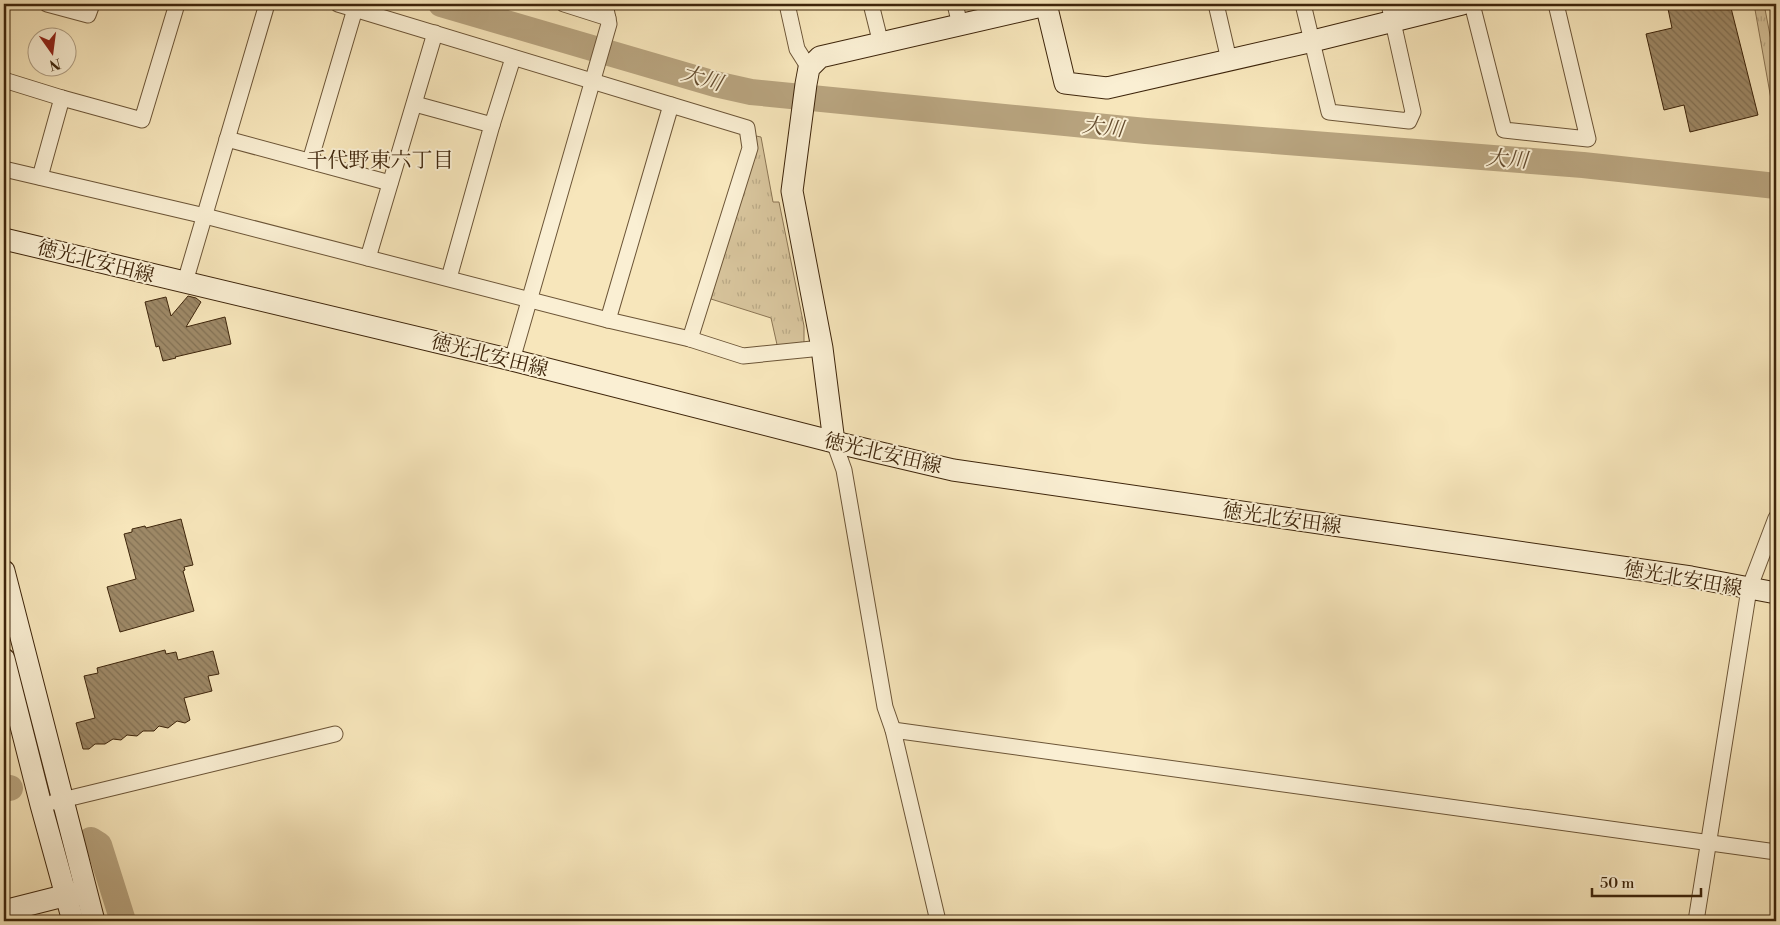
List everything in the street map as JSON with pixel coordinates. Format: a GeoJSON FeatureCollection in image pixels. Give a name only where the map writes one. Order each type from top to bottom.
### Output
{"type":"FeatureCollection","features":[{"type":"Feature","properties":{"kind":"street"},"geometry":{"type":"LineString","coordinates":[[48,4],[88,15],[92,4]]}},
{"type":"Feature","properties":{"kind":"street"},"geometry":{"type":"LineString","coordinates":[[4,80],[142,120],[177,4]]}},
{"type":"Feature","properties":{"kind":"street"},"geometry":{"type":"LineString","coordinates":[[185,282],[267,4]]}},
{"type":"Feature","properties":{"kind":"street"},"geometry":{"type":"LineString","coordinates":[[338,4],[513,58],[593,77],[671,105],[747,128],[750,148],[690,339]]}},
{"type":"Feature","properties":{"kind":"street"},"geometry":{"type":"LineString","coordinates":[[512,360],[610,24],[607,11],[564,4]]}},
{"type":"Feature","properties":{"kind":"street"},"geometry":{"type":"LineString","coordinates":[[786,4],[796,49],[807,76]]}},
{"type":"Feature","properties":{"kind":"street"},"geometry":{"type":"LineString","coordinates":[[871,4],[881,44]]}},
{"type":"Feature","properties":{"kind":"street"},"geometry":{"type":"LineString","coordinates":[[955,4],[960,25]]}},
{"type":"Feature","properties":{"kind":"street"},"geometry":{"type":"LineString","coordinates":[[938,921],[893,730],[884,706],[844,470],[834,442],[822,348],[792,191],[807,76],[820,58],[1048,4],[1065,83],[1107,88],[1312,41],[1391,12],[1462,4]]}},
{"type":"Feature","properties":{"kind":"street"},"geometry":{"type":"LineString","coordinates":[[1216,4],[1229,60]]}},
{"type":"Feature","properties":{"kind":"street"},"geometry":{"type":"LineString","coordinates":[[1303,4],[1329,112],[1410,121],[1413,112],[1391,12]]}},
{"type":"Feature","properties":{"kind":"street"},"geometry":{"type":"LineString","coordinates":[[1472,4],[1504,130],[1588,139],[1556,4]]}},
{"type":"Feature","properties":{"kind":"street"},"geometry":{"type":"LineString","coordinates":[[310,161],[355,9]]}},
{"type":"Feature","properties":{"kind":"street"},"geometry":{"type":"LineString","coordinates":[[368,258],[435,33]]}},
{"type":"Feature","properties":{"kind":"street"},"geometry":{"type":"LineString","coordinates":[[449,278],[513,58]]}},
{"type":"Feature","properties":{"kind":"street"},"geometry":{"type":"LineString","coordinates":[[40,177],[62,98]]}},
{"type":"Feature","properties":{"kind":"street"},"geometry":{"type":"LineString","coordinates":[[415,104],[492,125]]}},
{"type":"Feature","properties":{"kind":"street"},"geometry":{"type":"LineString","coordinates":[[608,320],[671,105]]}},
{"type":"Feature","properties":{"kind":"street"},"geometry":{"type":"LineString","coordinates":[[227,139],[390,183]]}},
{"type":"Feature","properties":{"kind":"street"},"geometry":{"type":"LineString","coordinates":[[4,169],[205,216],[528,300],[690,339],[743,356],[822,348]]}},
{"type":"Feature","properties":{"kind":"street","name":"徳光北安田線"},"geometry":{"type":"LineString","coordinates":[[4,239],[512,360],[834,442],[953,470],[1681,576],[1776,593]]}},
{"type":"Feature","properties":{"kind":"street"},"geometry":{"type":"LineString","coordinates":[[1696,921],[1748,589],[1776,518]]}},
{"type":"Feature","properties":{"kind":"street"},"geometry":{"type":"LineString","coordinates":[[4,571],[94,921]]}},
{"type":"Feature","properties":{"kind":"street"},"geometry":{"type":"LineString","coordinates":[[4,659],[73,921]]}},
{"type":"Feature","properties":{"kind":"street"},"geometry":{"type":"LineString","coordinates":[[893,730],[1709,841],[1776,852]]}},
{"type":"Feature","properties":{"kind":"street"},"geometry":{"type":"LineString","coordinates":[[41,805],[335,734]]}},
{"type":"Feature","properties":{"kind":"street"},"geometry":{"type":"LineString","coordinates":[[4,911],[86,890]]}},
{"type":"Feature","properties":{"kind":"green space"},"geometry":{"type":"Polygon","coordinates":[[[1754,4],[1764,4],[1776,66],[1776,127],[1754,4]]]}},
{"type":"Feature","properties":{"kind":"green space"},"geometry":{"type":"Polygon","coordinates":[[[756,136],[761,137],[773,202],[779,202],[804,326],[804,346],[778,349],[771,318],[711,299],[756,136]]]}},
{"type":"Feature","properties":{"kind":"building"},"geometry":{"type":"Polygon","coordinates":[[[1667,4],[1730,4],[1758,115],[1690,132],[1684,105],[1664,110],[1646,34],[1672,28],[1667,4]]]}},
{"type":"Feature","properties":{"kind":"building"},"geometry":{"type":"Polygon","coordinates":[[[188,296],[196,298],[201,302],[186,327],[225,317],[231,344],[163,361],[159,346],[156,347],[145,302],[166,297],[171,316],[188,296]]]}},
{"type":"Feature","properties":{"kind":"building"},"geometry":{"type":"Polygon","coordinates":[[[181,519],[193,565],[184,567],[185,570],[183,571],[194,611],[120,632],[107,587],[136,579],[124,534],[132,532],[132,529],[145,526],[146,528],[181,519]]]}},
{"type":"Feature","properties":{"kind":"building"},"geometry":{"type":"Polygon","coordinates":[[[165,650],[166,654],[176,652],[178,660],[213,651],[219,674],[208,676],[212,691],[184,698],[190,720],[185,723],[177,721],[168,728],[159,726],[154,731],[143,731],[137,736],[127,735],[121,740],[113,739],[105,744],[95,744],[89,749],[83,749],[76,723],[95,718],[84,676],[98,673],[97,668],[165,650]]]}},
{"type":"Feature","properties":{"kind":"waterway","name":"大川"},"geometry":{"type":"LineString","coordinates":[[441,4],[715,84],[751,92],[1146,131],[1583,165],[1776,186]]}},
{"type":"Feature","properties":{"kind":"waterway"},"geometry":{"type":"LineString","coordinates":[[4,787],[10,788]]}},
{"type":"Feature","properties":{"kind":"waterway"},"geometry":{"type":"LineString","coordinates":[[91,840],[99,845],[123,921]]}},
{"type":"Feature","properties":{"kind":"district","name":"千代野東六丁目"},"geometry":{"type":"Point","coordinates":[380,160]}}]}
